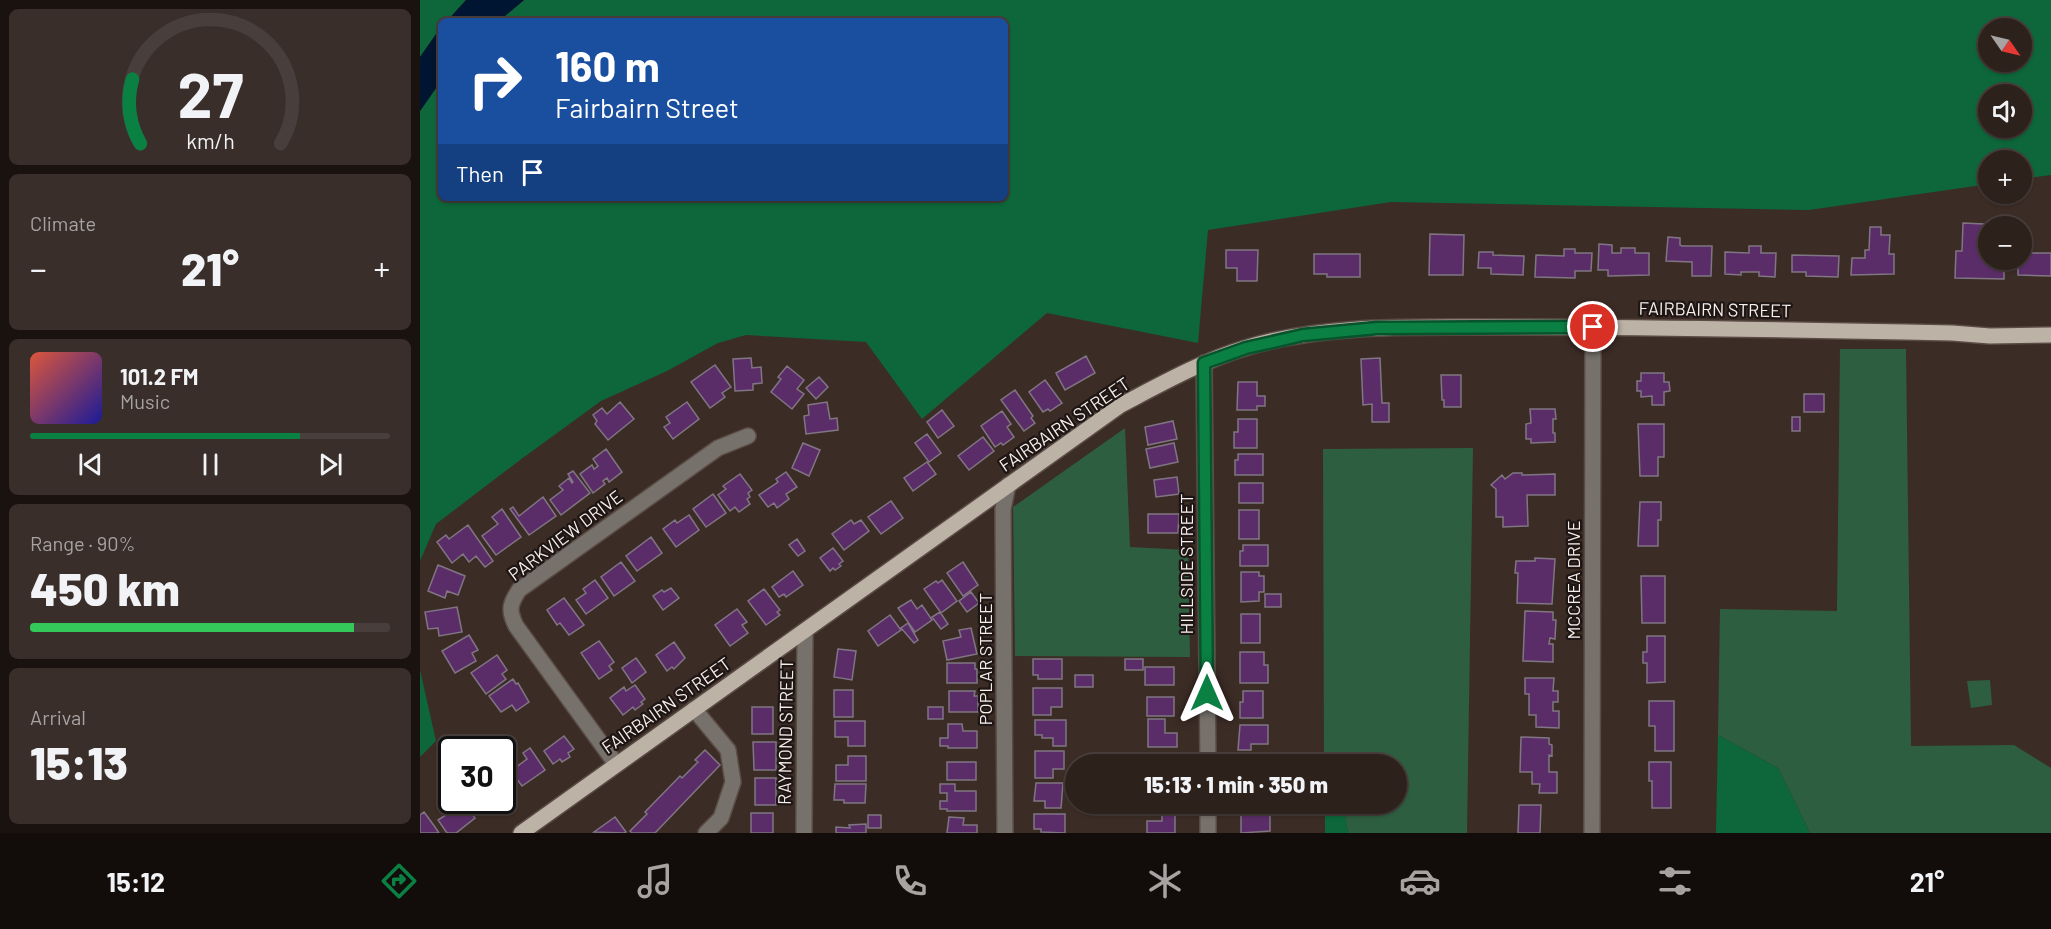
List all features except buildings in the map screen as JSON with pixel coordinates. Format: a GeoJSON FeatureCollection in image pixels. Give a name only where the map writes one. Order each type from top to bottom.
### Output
{"type":"FeatureCollection","features":[{"type":"Feature","properties":{"kind":"main road","name":"FAIRBAIRN STREET"},"geometry":{"type":"LineString","coordinates":[[521,833],[1121,405],[1204,363],[1246,348],[1303,335],[1377,328],[1593,327],[1952,333],[1990,336],[2051,335]]}},
{"type":"Feature","properties":{"kind":"street","name":"MCCREA DRIVE"},"geometry":{"type":"LineString","coordinates":[[1592,833],[1593,327]]}},
{"type":"Feature","properties":{"kind":"street","name":"HILLSIDE STREET"},"geometry":{"type":"LineString","coordinates":[[1204,363],[1208,754]]}},
{"type":"Feature","properties":{"kind":"street","name":"PARKVIEW DRIVE"},"geometry":{"type":"LineString","coordinates":[[616,764],[516,626],[510,615],[511,602],[519,590],[718,448],[748,436]]}},
{"type":"Feature","properties":{"kind":"street","name":"POPLAR STREET"},"geometry":{"type":"LineString","coordinates":[[1005,833],[1004,509],[1008,485]]}},
{"type":"Feature","properties":{"kind":"street","name":"RAYMOND STREET"},"geometry":{"type":"LineString","coordinates":[[804,833],[805,631]]}},
{"type":"Feature","properties":{"kind":"street"},"geometry":{"type":"LineString","coordinates":[[694,709],[728,750],[733,782],[721,818],[706,833]]}},
{"type":"Feature","properties":{"kind":"street"},"geometry":{"type":"LineString","coordinates":[[1208,814],[1208,833]]}},
{"type":"Feature","properties":{"kind":"green space"},"geometry":{"type":"Polygon","coordinates":[[[420,0],[466,0],[450,18],[438,18],[438,31],[420,57],[420,0]]]}},
{"type":"Feature","properties":{"kind":"green space"},"geometry":{"type":"Polygon","coordinates":[[[524,0],[2051,0],[2051,175],[2032,178],[2032,150],[1978,150],[1978,186],[1809,210],[1391,202],[1208,230],[1198,343],[1047,313],[922,419],[866,342],[746,335],[718,343],[667,371],[601,401],[436,524],[420,561],[420,111],[438,85],[438,201],[1008,201],[1008,18],[503,18],[524,0]]]}},
{"type":"Feature","properties":{"kind":"green space"},"geometry":{"type":"Polygon","coordinates":[[[1840,349],[1906,349],[1911,746],[2014,745],[2051,768],[2051,833],[1810,833],[1778,768],[1718,735],[1720,609],[1837,611],[1840,349]]]}},
{"type":"Feature","properties":{"kind":"green space"},"geometry":{"type":"Polygon","coordinates":[[[1125,428],[1130,547],[1188,550],[1190,657],[1015,656],[1013,507],[1125,428]]]}},
{"type":"Feature","properties":{"kind":"green space"},"geometry":{"type":"Polygon","coordinates":[[[1473,448],[1467,833],[1348,833],[1345,814],[1407,814],[1407,754],[1324,754],[1323,449],[1473,448]]]}},
{"type":"Feature","properties":{"kind":"green space"},"geometry":{"type":"Polygon","coordinates":[[[420,670],[436,741],[420,757],[420,670]]]}},
{"type":"Feature","properties":{"kind":"green space"},"geometry":{"type":"Polygon","coordinates":[[[1990,680],[1992,705],[1971,708],[1967,681],[1990,680]]]}},
{"type":"Feature","properties":{"kind":"green space"},"geometry":{"type":"Polygon","coordinates":[[[1718,735],[1778,768],[1810,833],[1716,833],[1718,735]]]}},
{"type":"Feature","properties":{"kind":"green space"},"geometry":{"type":"Polygon","coordinates":[[[1325,814],[1345,814],[1348,833],[1325,833],[1325,814]]]}},
{"type":"Feature","properties":{"kind":"water"},"geometry":{"type":"Polygon","coordinates":[[[466,0],[524,0],[503,18],[450,18],[466,0]]]}},
{"type":"Feature","properties":{"kind":"water"},"geometry":{"type":"Polygon","coordinates":[[[438,31],[438,85],[420,111],[420,57],[438,31]]]}},
{"type":"Feature","properties":{"kind":"route"},"geometry":{"type":"LineString","coordinates":[[1207,693],[1204,363],[1246,348],[1303,335],[1377,328],[1593,327]]}}]}
